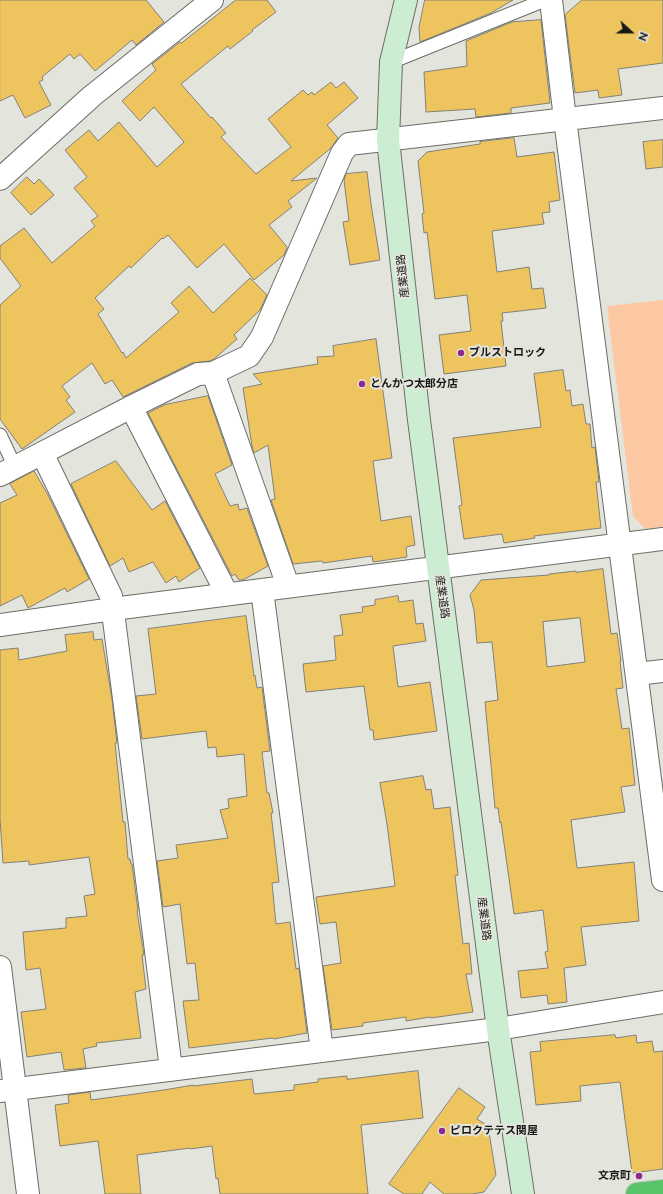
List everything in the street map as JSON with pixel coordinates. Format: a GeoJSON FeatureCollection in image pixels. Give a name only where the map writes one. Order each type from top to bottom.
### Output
{"type":"FeatureCollection","features":[{"type":"Feature","properties":{"kind":"highway"},"geometry":{"type":"LineString","coordinates":[[637,1194],[663,1191]]}},
{"type":"Feature","properties":{"kind":"street"},"geometry":{"type":"LineString","coordinates":[[0,179],[92,96],[212,0]]}},
{"type":"Feature","properties":{"kind":"street","name":"産業道路"},"geometry":{"type":"LineString","coordinates":[[406,0],[391,62],[388,140],[419,420],[438,568],[498,1029],[524,1194]]}},
{"type":"Feature","properties":{"kind":"street"},"geometry":{"type":"LineString","coordinates":[[551,0],[637,674],[658,802],[663,880]]}},
{"type":"Feature","properties":{"kind":"street"},"geometry":{"type":"LineString","coordinates":[[8,471],[198,374],[213,373],[249,356],[262,337],[342,153],[349,144],[663,108]]}},
{"type":"Feature","properties":{"kind":"street"},"geometry":{"type":"LineString","coordinates":[[213,373],[288,586]]}},
{"type":"Feature","properties":{"kind":"street"},"geometry":{"type":"LineString","coordinates":[[131,407],[228,594]]}},
{"type":"Feature","properties":{"kind":"street"},"geometry":{"type":"LineString","coordinates":[[42,453],[111,596],[171,1069]]}},
{"type":"Feature","properties":{"kind":"street"},"geometry":{"type":"LineString","coordinates":[[0,624],[663,539]]}},
{"type":"Feature","properties":{"kind":"street"},"geometry":{"type":"LineString","coordinates":[[262,590],[322,1051]]}},
{"type":"Feature","properties":{"kind":"street"},"geometry":{"type":"LineString","coordinates":[[637,674],[663,671]]}},
{"type":"Feature","properties":{"kind":"street"},"geometry":{"type":"LineString","coordinates":[[0,967],[8,1090],[28,1194]]}},
{"type":"Feature","properties":{"kind":"street"},"geometry":{"type":"LineString","coordinates":[[8,1090],[498,1029],[663,1002]]}},
{"type":"Feature","properties":{"kind":"lane"},"geometry":{"type":"LineString","coordinates":[[391,62],[545,0]]}},
{"type":"Feature","properties":{"kind":"lane"},"geometry":{"type":"LineString","coordinates":[[0,435],[8,471]]}},
{"type":"Feature","properties":{"kind":"shaded area"},"geometry":{"type":"Polygon","coordinates":[[[663,300],[663,527],[645,529],[633,516],[607,306],[663,300]]]}},
{"type":"Feature","properties":{"kind":"building"},"geometry":{"type":"Polygon","coordinates":[[[0,0],[146,0],[164,22],[136,45],[132,40],[95,71],[80,54],[74,59],[70,54],[42,77],[43,80],[39,82],[51,105],[25,118],[13,95],[0,101],[0,0]]]}},
{"type":"Feature","properties":{"kind":"building"},"geometry":{"type":"Polygon","coordinates":[[[236,0],[267,0],[276,12],[230,49],[228,46],[181,84],[226,133],[221,137],[256,174],[291,147],[268,119],[303,90],[308,95],[312,92],[314,95],[331,82],[336,88],[344,82],[358,98],[327,125],[338,138],[331,148],[291,181],[317,178],[288,201],[292,207],[269,225],[287,247],[284,255],[254,280],[224,244],[197,268],[168,235],[163,239],[162,238],[131,268],[129,266],[95,298],[104,309],[98,314],[126,358],[179,312],[171,303],[189,286],[213,313],[250,278],[267,295],[260,310],[234,335],[237,339],[214,359],[210,361],[192,363],[123,397],[112,380],[105,384],[92,363],[62,386],[70,397],[66,400],[75,412],[22,449],[0,419],[0,305],[21,286],[0,258],[0,246],[24,228],[52,263],[95,226],[91,221],[98,216],[74,188],[87,177],[65,150],[89,130],[98,141],[119,122],[157,167],[184,142],[154,107],[140,121],[122,101],[156,70],[152,64],[236,0]]]}},
{"type":"Feature","properties":{"kind":"building"},"geometry":{"type":"Polygon","coordinates":[[[425,0],[513,0],[491,13],[420,42],[419,28],[425,0]]]}},
{"type":"Feature","properties":{"kind":"building"},"geometry":{"type":"Polygon","coordinates":[[[582,0],[663,0],[663,63],[618,69],[622,95],[599,98],[598,90],[575,93],[565,15],[582,0]]]}},
{"type":"Feature","properties":{"kind":"building"},"geometry":{"type":"Polygon","coordinates":[[[541,20],[550,103],[511,108],[511,113],[476,117],[475,109],[426,112],[424,72],[467,66],[466,41],[512,22],[541,20]]]}},
{"type":"Feature","properties":{"kind":"building"},"geometry":{"type":"Polygon","coordinates":[[[514,138],[517,157],[554,152],[560,200],[549,202],[550,212],[542,213],[544,224],[492,231],[497,272],[529,267],[532,289],[543,288],[546,308],[502,313],[503,321],[501,321],[506,366],[444,374],[439,335],[471,331],[467,295],[435,299],[427,232],[424,233],[422,214],[424,213],[418,161],[427,152],[480,144],[480,142],[514,138]]]}},
{"type":"Feature","properties":{"kind":"building"},"geometry":{"type":"Polygon","coordinates":[[[663,140],[663,167],[646,169],[643,142],[663,140]]]}},
{"type":"Feature","properties":{"kind":"building"},"geometry":{"type":"Polygon","coordinates":[[[367,172],[380,260],[350,265],[343,222],[349,221],[344,180],[346,174],[367,172]]]}},
{"type":"Feature","properties":{"kind":"building"},"geometry":{"type":"Polygon","coordinates":[[[27,177],[34,184],[39,179],[54,195],[31,215],[11,193],[27,177]]]}},
{"type":"Feature","properties":{"kind":"building"},"geometry":{"type":"Polygon","coordinates":[[[376,339],[392,458],[373,461],[381,521],[411,516],[415,545],[406,547],[407,557],[373,562],[372,556],[323,563],[322,561],[293,564],[271,500],[275,499],[268,445],[254,453],[243,388],[262,384],[253,374],[318,364],[317,357],[334,356],[333,346],[376,339]]]}},
{"type":"Feature","properties":{"kind":"building"},"geometry":{"type":"Polygon","coordinates":[[[563,370],[566,391],[570,390],[572,406],[583,404],[586,424],[590,424],[592,448],[595,447],[599,482],[596,482],[601,528],[534,536],[535,538],[504,543],[502,534],[464,539],[459,506],[462,505],[453,438],[541,427],[534,374],[563,370]]]}},
{"type":"Feature","properties":{"kind":"building"},"geometry":{"type":"Polygon","coordinates":[[[208,396],[232,465],[215,474],[230,506],[238,504],[239,510],[247,508],[268,566],[243,580],[239,580],[235,574],[232,576],[148,413],[164,405],[208,396]]]}},
{"type":"Feature","properties":{"kind":"building"},"geometry":{"type":"Polygon","coordinates":[[[116,461],[152,510],[165,501],[200,568],[179,582],[176,576],[166,583],[153,562],[129,572],[123,558],[110,566],[71,484],[116,461]]]}},
{"type":"Feature","properties":{"kind":"building"},"geometry":{"type":"Polygon","coordinates":[[[34,471],[48,495],[89,579],[67,592],[65,588],[28,608],[22,595],[0,606],[0,503],[17,495],[10,484],[34,471]]]}},
{"type":"Feature","properties":{"kind":"building"},"geometry":{"type":"Polygon","coordinates":[[[603,569],[611,634],[617,633],[621,661],[623,688],[616,689],[622,729],[629,728],[635,785],[621,787],[625,812],[571,820],[577,868],[634,862],[639,921],[581,927],[586,965],[564,968],[567,1002],[548,1004],[547,995],[521,998],[518,971],[548,968],[545,952],[548,951],[543,910],[514,914],[501,822],[500,823],[498,808],[495,808],[485,702],[498,700],[492,642],[477,643],[474,610],[470,595],[481,580],[603,569]],[[580,618],[543,622],[547,667],[585,662],[580,618]]]}},
{"type":"Feature","properties":{"kind":"building"},"geometry":{"type":"Polygon","coordinates":[[[398,596],[399,602],[413,600],[416,624],[423,623],[426,641],[393,646],[398,687],[430,682],[437,731],[374,740],[373,730],[370,730],[364,686],[306,692],[303,664],[336,660],[334,636],[343,635],[340,615],[363,612],[362,607],[375,605],[375,600],[398,596]]]}},
{"type":"Feature","properties":{"kind":"building"},"geometry":{"type":"Polygon","coordinates":[[[246,616],[254,676],[255,675],[257,688],[262,687],[270,751],[262,752],[267,793],[269,793],[273,813],[271,813],[279,882],[272,883],[276,924],[290,922],[296,969],[299,968],[307,1033],[274,1039],[189,1048],[183,1001],[199,1000],[195,963],[187,964],[180,904],[163,907],[157,861],[178,858],[176,845],[228,838],[220,810],[229,808],[228,799],[247,796],[244,754],[217,757],[216,747],[208,748],[206,731],[142,739],[136,696],[156,694],[148,629],[246,616]]]}},
{"type":"Feature","properties":{"kind":"building"},"geometry":{"type":"Polygon","coordinates":[[[93,632],[94,640],[102,639],[112,699],[123,822],[125,822],[128,859],[130,859],[132,864],[144,955],[142,955],[146,989],[135,992],[141,1038],[96,1043],[97,1046],[83,1049],[86,1068],[64,1070],[61,1052],[27,1057],[21,1012],[46,1009],[40,968],[26,970],[23,932],[66,928],[66,918],[87,916],[84,896],[95,894],[89,857],[29,865],[29,861],[3,863],[0,819],[0,650],[18,648],[19,660],[67,651],[65,635],[93,632]]]}},
{"type":"Feature","properties":{"kind":"building"},"geometry":{"type":"Polygon","coordinates":[[[423,776],[426,790],[431,789],[434,809],[450,807],[458,875],[455,876],[463,944],[469,943],[472,974],[466,974],[473,1012],[406,1021],[406,1017],[363,1023],[363,1026],[332,1030],[323,966],[341,963],[336,922],[320,924],[316,897],[395,886],[380,783],[423,776]]]}},
{"type":"Feature","properties":{"kind":"building"},"geometry":{"type":"Polygon","coordinates":[[[615,1035],[616,1038],[636,1035],[637,1043],[652,1041],[654,1052],[663,1051],[663,1169],[632,1173],[620,1082],[580,1086],[581,1101],[536,1105],[530,1052],[541,1051],[540,1042],[615,1035]]]}},
{"type":"Feature","properties":{"kind":"building"},"geometry":{"type":"Polygon","coordinates":[[[418,1071],[423,1118],[361,1125],[368,1194],[220,1194],[218,1178],[216,1179],[212,1146],[137,1155],[141,1194],[105,1194],[98,1141],[60,1146],[55,1105],[69,1103],[68,1095],[90,1092],[91,1100],[193,1085],[252,1079],[254,1094],[294,1090],[294,1085],[318,1082],[318,1079],[347,1076],[347,1079],[418,1071]]]}},
{"type":"Feature","properties":{"kind":"building"},"geometry":{"type":"Polygon","coordinates":[[[459,1088],[485,1107],[477,1119],[488,1126],[496,1175],[484,1192],[472,1194],[444,1194],[430,1182],[422,1194],[404,1194],[389,1184],[459,1088]]]}},
{"type":"Feature","properties":{"kind":"place","name":"ブルストロック"},"geometry":{"type":"Point","coordinates":[461,353]}},
{"type":"Feature","properties":{"kind":"place","name":"とんかつ太郎分店"},"geometry":{"type":"Point","coordinates":[362,384]}},
{"type":"Feature","properties":{"kind":"place","name":"ピロクテテス関屋"},"geometry":{"type":"Point","coordinates":[442,1131]}},
{"type":"Feature","properties":{"kind":"place","name":"文京町"},"geometry":{"type":"Point","coordinates":[639,1176]}}]}
